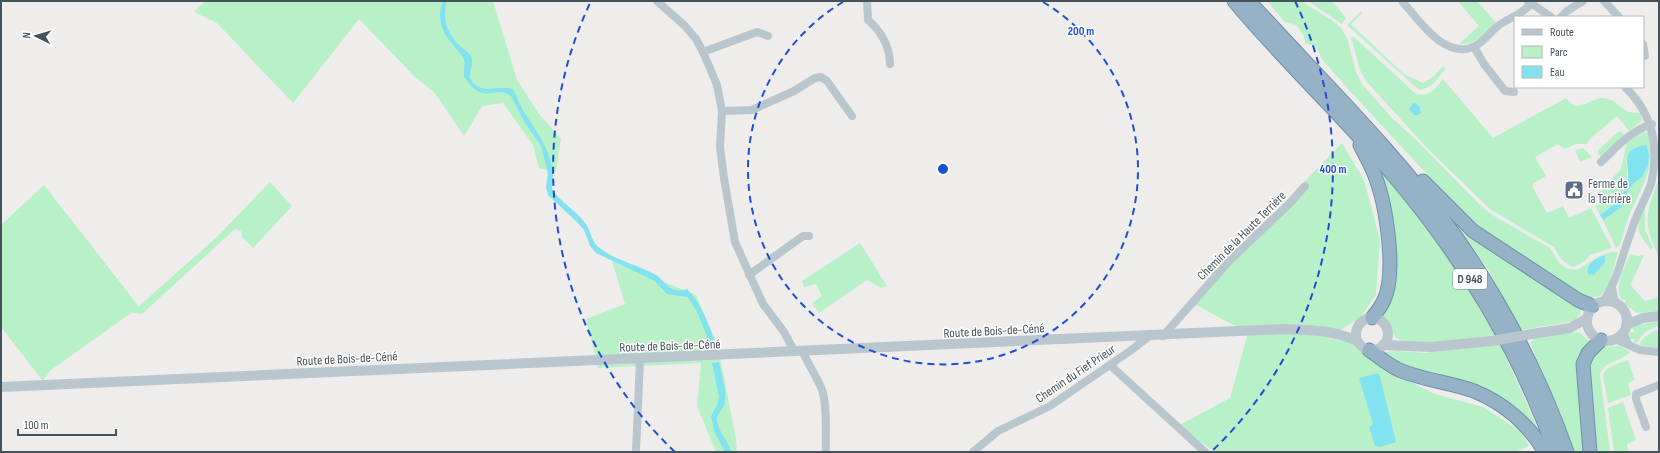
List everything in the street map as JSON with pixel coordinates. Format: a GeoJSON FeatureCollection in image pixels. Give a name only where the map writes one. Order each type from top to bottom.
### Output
{"type":"FeatureCollection","features":[{"type":"Feature","properties":{"kind":"highway","name":"D 948"},"geometry":{"type":"LineString","coordinates":[[1234,1],[1392,174],[1421,209],[1454,253],[1502,334],[1526,382],[1555,452]]}},
{"type":"Feature","properties":{"kind":"highway","name":"D 948"},"geometry":{"type":"LineString","coordinates":[[1249,1],[1370,132],[1452,230],[1493,293],[1532,367],[1567,452]]}},
{"type":"Feature","properties":{"kind":"highway"},"geometry":{"type":"LineString","coordinates":[[1350,128],[1368,161],[1379,188],[1390,258],[1390,273],[1384,299],[1372,318]]}},
{"type":"Feature","properties":{"kind":"highway"},"geometry":{"type":"LineString","coordinates":[[1370,132],[1421,179],[1473,231],[1578,300],[1592,306]]}},
{"type":"Feature","properties":{"kind":"highway"},"geometry":{"type":"LineString","coordinates":[[1590,452],[1583,364],[1588,353],[1601,340]]}},
{"type":"Feature","properties":{"kind":"highway"},"geometry":{"type":"LineString","coordinates":[[1369,350],[1397,369],[1474,391],[1495,401],[1526,427],[1545,452]]}},
{"type":"Feature","properties":{"kind":"street"},"geometry":{"type":"LineString","coordinates":[[657,1],[691,33],[704,52],[717,85],[722,111],[720,147],[735,242],[763,304],[784,332],[792,347],[798,352],[816,375],[822,392],[825,414],[826,452]]}},
{"type":"Feature","properties":{"kind":"street"},"geometry":{"type":"LineString","coordinates":[[867,1],[868,20],[877,28],[890,53],[890,64]]}},
{"type":"Feature","properties":{"kind":"street"},"geometry":{"type":"LineString","coordinates":[[1402,1],[1442,43],[1458,49],[1474,47],[1482,42],[1497,26],[1514,16]]}},
{"type":"Feature","properties":{"kind":"street"},"geometry":{"type":"LineString","coordinates":[[1562,16],[1583,1]]}},
{"type":"Feature","properties":{"kind":"street"},"geometry":{"type":"LineString","coordinates":[[1604,1],[1618,16]]}},
{"type":"Feature","properties":{"kind":"street"},"geometry":{"type":"LineString","coordinates":[[1515,16],[1520,13],[1530,2],[1550,16]]}},
{"type":"Feature","properties":{"kind":"street"},"geometry":{"type":"LineString","coordinates":[[704,52],[757,32],[768,36]]}},
{"type":"Feature","properties":{"kind":"street"},"geometry":{"type":"LineString","coordinates":[[1474,47],[1484,64],[1506,91],[1514,92]]}},
{"type":"Feature","properties":{"kind":"street"},"geometry":{"type":"LineString","coordinates":[[1644,50],[1645,56]]}},
{"type":"Feature","properties":{"kind":"street"},"geometry":{"type":"LineString","coordinates":[[722,111],[752,110],[794,91],[815,78],[820,77],[827,81],[852,116]]}},
{"type":"Feature","properties":{"kind":"street"},"geometry":{"type":"LineString","coordinates":[[1341,334],[1357,341],[1360,345],[1369,350],[1374,350],[1383,345],[1449,346],[1491,341],[1570,328],[1586,319],[1592,306],[1604,300],[1612,288],[1632,228],[1653,178],[1656,162],[1658,149],[1652,124],[1639,101],[1626,88]]}},
{"type":"Feature","properties":{"kind":"street"},"geometry":{"type":"LineString","coordinates":[[1601,162],[1636,130],[1652,124]]}},
{"type":"Feature","properties":{"kind":"street","name":"Chemin de la Haute Terrière"},"geometry":{"type":"LineString","coordinates":[[1163,336],[1228,261],[1290,203],[1305,186]]}},
{"type":"Feature","properties":{"kind":"street"},"geometry":{"type":"LineString","coordinates":[[749,275],[803,236],[809,236]]}},
{"type":"Feature","properties":{"kind":"street"},"geometry":{"type":"LineString","coordinates":[[1612,288],[1615,302]]}},
{"type":"Feature","properties":{"kind":"street"},"geometry":{"type":"LineString","coordinates":[[1604,300],[1619,304],[1625,313],[1643,318],[1659,316]]}},
{"type":"Feature","properties":{"kind":"street"},"geometry":{"type":"LineString","coordinates":[[1625,313],[1622,332],[1628,344],[1643,351],[1659,352]]}},
{"type":"Feature","properties":{"kind":"street"},"geometry":{"type":"LineString","coordinates":[[1341,334],[1356,329],[1362,321],[1372,318],[1381,321],[1386,328],[1387,333],[1383,345]]}},
{"type":"Feature","properties":{"kind":"street"},"geometry":{"type":"LineString","coordinates":[[1570,328],[1589,332],[1601,340],[1611,340],[1643,318]]}},
{"type":"Feature","properties":{"kind":"street"},"geometry":{"type":"LineString","coordinates":[[1586,319],[1589,332]]}},
{"type":"Feature","properties":{"kind":"street"},"geometry":{"type":"LineString","coordinates":[[1356,329],[1357,341]]}},
{"type":"Feature","properties":{"kind":"street","name":"Route de Bois-de-Céné"},"geometry":{"type":"LineString","coordinates":[[1,387],[1284,330],[1306,330],[1341,334]]}},
{"type":"Feature","properties":{"kind":"street"},"geometry":{"type":"LineString","coordinates":[[1387,333],[1404,346]]}},
{"type":"Feature","properties":{"kind":"street","name":"Chemin du Fief Prieur"},"geometry":{"type":"LineString","coordinates":[[973,452],[998,431],[1050,406],[1110,365],[1148,336]]}},
{"type":"Feature","properties":{"kind":"street"},"geometry":{"type":"LineString","coordinates":[[636,452],[640,359]]}},
{"type":"Feature","properties":{"kind":"street"},"geometry":{"type":"LineString","coordinates":[[1110,365],[1205,452]]}},
{"type":"Feature","properties":{"kind":"street"},"geometry":{"type":"LineString","coordinates":[[1646,427],[1636,399],[1636,394],[1659,385]]}},
{"type":"Feature","properties":{"kind":"green space"},"geometry":{"type":"Polygon","coordinates":[[[205,1],[493,1],[517,80],[539,114],[561,139],[556,172],[539,168],[533,145],[503,103],[482,106],[464,136],[434,92],[415,77],[359,19],[293,103],[217,23],[194,12],[205,1]]]}},
{"type":"Feature","properties":{"kind":"green space"},"geometry":{"type":"Polygon","coordinates":[[[1267,1],[1301,1],[1333,21],[1341,28],[1347,38],[1356,72],[1362,84],[1391,117],[1414,138],[1482,207],[1494,216],[1550,248],[1560,264],[1568,269],[1576,270],[1600,256],[1611,252],[1618,252],[1606,290],[1601,295],[1596,297],[1582,298],[1484,232],[1447,196],[1350,91],[1322,59],[1316,47],[1305,43],[1304,36],[1296,25],[1285,22],[1267,1]]]}},
{"type":"Feature","properties":{"kind":"green space"},"geometry":{"type":"Polygon","coordinates":[[[1308,1],[1332,1],[1346,18],[1342,24],[1308,1]]]}},
{"type":"Feature","properties":{"kind":"green space"},"geometry":{"type":"Polygon","coordinates":[[[1458,1],[1477,1],[1497,24],[1476,41],[1459,44],[1479,26],[1458,1]]]}},
{"type":"Feature","properties":{"kind":"green space"},"geometry":{"type":"Polygon","coordinates":[[[1362,10],[1362,13],[1351,24],[1404,74],[1423,83],[1434,76],[1443,66],[1446,68],[1428,88],[1419,90],[1347,25],[1362,10]]]}},
{"type":"Feature","properties":{"kind":"green space"},"geometry":{"type":"Polygon","coordinates":[[[1351,37],[1354,37],[1416,94],[1421,95],[1429,93],[1435,89],[1443,79],[1493,138],[1566,98],[1575,105],[1580,105],[1598,99],[1607,98],[1627,111],[1632,113],[1640,113],[1642,121],[1629,131],[1617,116],[1590,139],[1587,144],[1577,144],[1563,148],[1558,144],[1535,157],[1546,176],[1534,183],[1532,186],[1547,213],[1563,206],[1569,218],[1591,208],[1612,248],[1590,255],[1585,261],[1573,267],[1562,259],[1554,247],[1490,209],[1428,149],[1366,81],[1360,70],[1351,37]]]}},
{"type":"Feature","properties":{"kind":"green space"},"geometry":{"type":"Polygon","coordinates":[[[1621,131],[1624,135],[1601,157],[1598,154],[1598,150],[1621,131]]]}},
{"type":"Feature","properties":{"kind":"green space"},"geometry":{"type":"Polygon","coordinates":[[[1644,131],[1648,133],[1651,144],[1650,164],[1644,184],[1629,217],[1620,245],[1616,248],[1603,220],[1622,206],[1628,191],[1634,183],[1642,177],[1648,166],[1649,156],[1647,145],[1626,161],[1626,186],[1614,204],[1600,215],[1595,206],[1603,200],[1598,194],[1621,169],[1627,141],[1644,131]]]}},
{"type":"Feature","properties":{"kind":"green space"},"geometry":{"type":"Polygon","coordinates":[[[1342,143],[1364,180],[1380,240],[1376,295],[1360,318],[1327,338],[1351,343],[1389,371],[1435,394],[1483,407],[1522,432],[1529,446],[1514,452],[1215,452],[1178,426],[1230,398],[1248,333],[1189,301],[1342,143]]]}},
{"type":"Feature","properties":{"kind":"green space"},"geometry":{"type":"Polygon","coordinates":[[[1583,148],[1592,157],[1580,162],[1575,150],[1583,148]]]}},
{"type":"Feature","properties":{"kind":"green space"},"geometry":{"type":"Polygon","coordinates":[[[1374,162],[1446,253],[1495,335],[1441,343],[1405,343],[1394,336],[1390,324],[1381,314],[1390,290],[1374,162]]]}},
{"type":"Feature","properties":{"kind":"green space"},"geometry":{"type":"Polygon","coordinates":[[[1659,179],[1659,258],[1651,238],[1648,215],[1651,201],[1659,179]]]}},
{"type":"Feature","properties":{"kind":"green space"},"geometry":{"type":"Polygon","coordinates":[[[270,182],[292,206],[253,248],[242,237],[241,231],[235,229],[142,314],[131,313],[51,370],[43,381],[1,327],[1,225],[44,185],[138,307],[218,236],[270,182]]]}},
{"type":"Feature","properties":{"kind":"green space"},"geometry":{"type":"Polygon","coordinates":[[[1645,207],[1645,230],[1653,248],[1650,249],[1638,229],[1638,225],[1645,207]]]}},
{"type":"Feature","properties":{"kind":"green space"},"geometry":{"type":"Polygon","coordinates":[[[1450,215],[1578,305],[1582,309],[1579,316],[1574,321],[1521,330],[1489,271],[1450,215]]]}},
{"type":"Feature","properties":{"kind":"green space"},"geometry":{"type":"Polygon","coordinates":[[[860,243],[887,286],[881,288],[867,280],[819,313],[812,303],[822,296],[816,284],[804,287],[802,281],[860,243]]]}},
{"type":"Feature","properties":{"kind":"green space"},"geometry":{"type":"Polygon","coordinates":[[[1630,254],[1638,256],[1644,255],[1631,284],[1632,287],[1645,301],[1659,297],[1659,311],[1637,313],[1625,304],[1625,300],[1622,300],[1619,284],[1630,254]]]}},
{"type":"Feature","properties":{"kind":"green space"},"geometry":{"type":"Polygon","coordinates":[[[612,261],[696,295],[718,346],[736,439],[737,452],[716,452],[697,406],[701,363],[598,368],[586,319],[625,304],[612,261]]]}},
{"type":"Feature","properties":{"kind":"green space"},"geometry":{"type":"Polygon","coordinates":[[[1659,321],[1659,326],[1646,331],[1636,343],[1634,342],[1634,339],[1629,338],[1630,332],[1634,332],[1632,328],[1635,326],[1659,321]]]}},
{"type":"Feature","properties":{"kind":"green space"},"geometry":{"type":"Polygon","coordinates":[[[1659,329],[1659,348],[1639,345],[1650,333],[1659,329]]]}},
{"type":"Feature","properties":{"kind":"green space"},"geometry":{"type":"Polygon","coordinates":[[[1572,332],[1580,333],[1590,342],[1585,452],[1574,452],[1563,420],[1530,343],[1534,339],[1572,332]]]}},
{"type":"Feature","properties":{"kind":"green space"},"geometry":{"type":"Polygon","coordinates":[[[1500,344],[1539,431],[1508,405],[1413,371],[1379,353],[1395,351],[1425,353],[1500,344]]]}},
{"type":"Feature","properties":{"kind":"green space"},"geometry":{"type":"Polygon","coordinates":[[[1620,346],[1630,352],[1606,366],[1600,373],[1610,452],[1594,452],[1589,396],[1589,359],[1602,347],[1620,346]]]}},
{"type":"Feature","properties":{"kind":"green space"},"geometry":{"type":"Polygon","coordinates":[[[1628,360],[1635,380],[1628,383],[1631,395],[1608,403],[1603,376],[1604,373],[1613,365],[1628,360]]]}},
{"type":"Feature","properties":{"kind":"green space"},"geometry":{"type":"Polygon","coordinates":[[[1623,402],[1636,440],[1627,444],[1628,452],[1614,452],[1608,408],[1623,402]]]}},
{"type":"Feature","properties":{"kind":"water"},"geometry":{"type":"Polygon","coordinates":[[[443,1],[447,1],[445,18],[450,33],[459,45],[471,56],[472,64],[470,79],[477,86],[485,89],[513,89],[524,112],[546,148],[550,158],[553,178],[552,189],[586,224],[595,244],[614,257],[656,275],[672,289],[687,289],[701,308],[716,345],[711,346],[697,312],[688,297],[667,294],[655,281],[596,253],[590,246],[584,230],[548,195],[546,187],[548,174],[541,146],[525,123],[511,96],[500,92],[484,93],[478,91],[464,77],[464,59],[446,36],[441,25],[440,14],[443,1]]]}},
{"type":"Feature","properties":{"kind":"water"},"geometry":{"type":"Polygon","coordinates":[[[1413,103],[1420,107],[1421,113],[1418,115],[1414,115],[1409,109],[1413,103]]]}},
{"type":"Feature","properties":{"kind":"water"},"geometry":{"type":"Polygon","coordinates":[[[1647,145],[1649,156],[1648,166],[1642,177],[1634,183],[1628,191],[1623,206],[1603,220],[1600,215],[1612,206],[1625,190],[1627,185],[1628,155],[1631,150],[1647,145]]]}},
{"type":"Feature","properties":{"kind":"water"},"geometry":{"type":"Polygon","coordinates":[[[1602,256],[1605,256],[1605,262],[1594,275],[1588,274],[1589,265],[1602,256]]]}},
{"type":"Feature","properties":{"kind":"water"},"geometry":{"type":"Polygon","coordinates":[[[719,362],[725,387],[725,397],[724,405],[718,415],[717,421],[731,452],[725,452],[715,433],[711,416],[717,405],[719,397],[712,363],[719,362]]]}},
{"type":"Feature","properties":{"kind":"water"},"geometry":{"type":"Polygon","coordinates":[[[1379,373],[1396,442],[1380,447],[1375,446],[1369,427],[1373,424],[1359,378],[1379,373]]]}},
{"type":"Feature","properties":{"kind":"place","name":"Ferme de la Terrière"},"geometry":{"type":"Point","coordinates":[1574,190]}}]}
